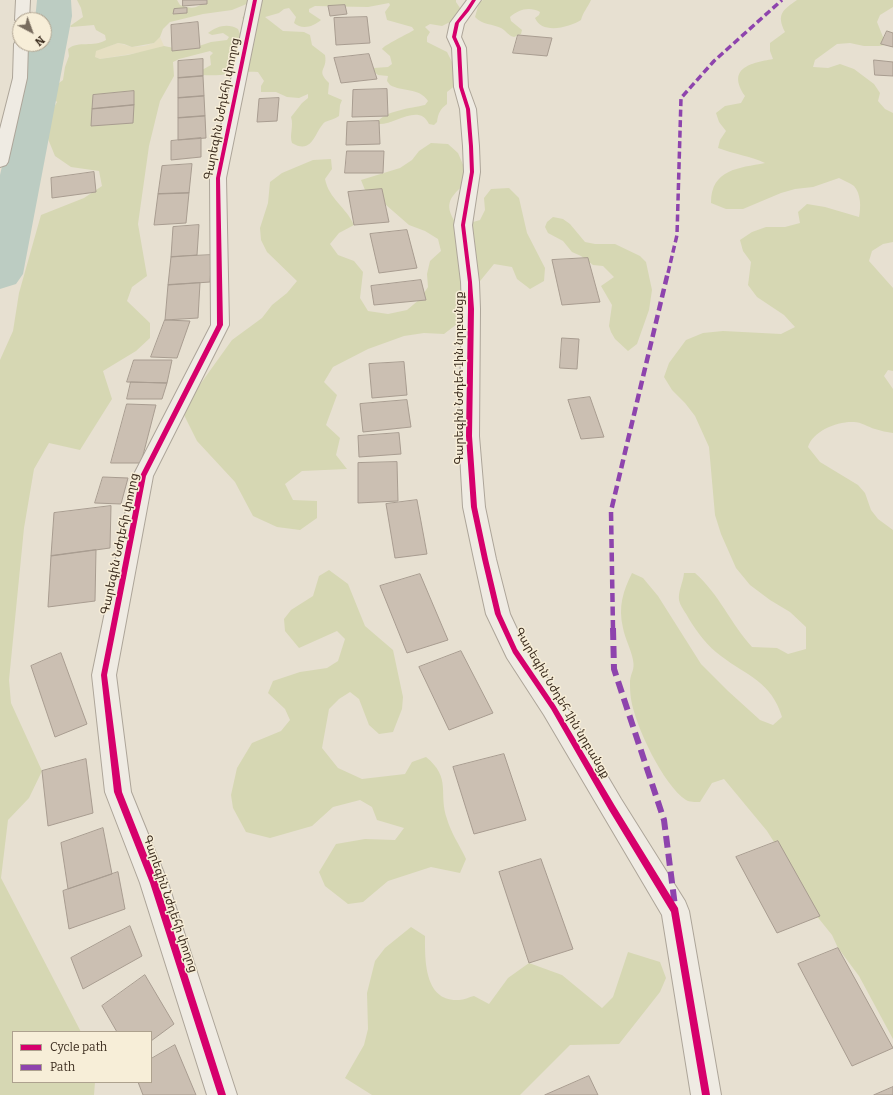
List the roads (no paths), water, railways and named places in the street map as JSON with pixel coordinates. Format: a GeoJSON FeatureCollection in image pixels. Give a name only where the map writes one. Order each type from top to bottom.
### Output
{"type":"FeatureCollection","features":[{"type":"Feature","properties":{"kind":"street"},"geometry":{"type":"LineString","coordinates":[[22,12],[23,0]]}},
{"type":"Feature","properties":{"kind":"street","name":"Գարեգին Նժդեհի փողոց"},"geometry":{"type":"LineString","coordinates":[[222,1095],[154,883],[118,792],[104,675],[143,476],[220,325],[218,178],[255,0]]}},
{"type":"Feature","properties":{"kind":"street","name":"Գարեգին Նժդեհ 1ին նրբանցք"},"geometry":{"type":"LineString","coordinates":[[474,0],[457,23],[454,37],[459,48],[461,87],[468,109],[471,153],[472,172],[463,225],[471,309],[469,436],[474,507],[483,552],[498,614],[515,651],[553,707],[612,808],[675,911],[706,1095]]}},
{"type":"Feature","properties":{"kind":"street"},"geometry":{"type":"LineString","coordinates":[[0,162],[20,78],[21,52]]}},
{"type":"Feature","properties":{"kind":"waterway"},"geometry":{"type":"LineString","coordinates":[[0,274],[54,16],[54,0]]}}]}
